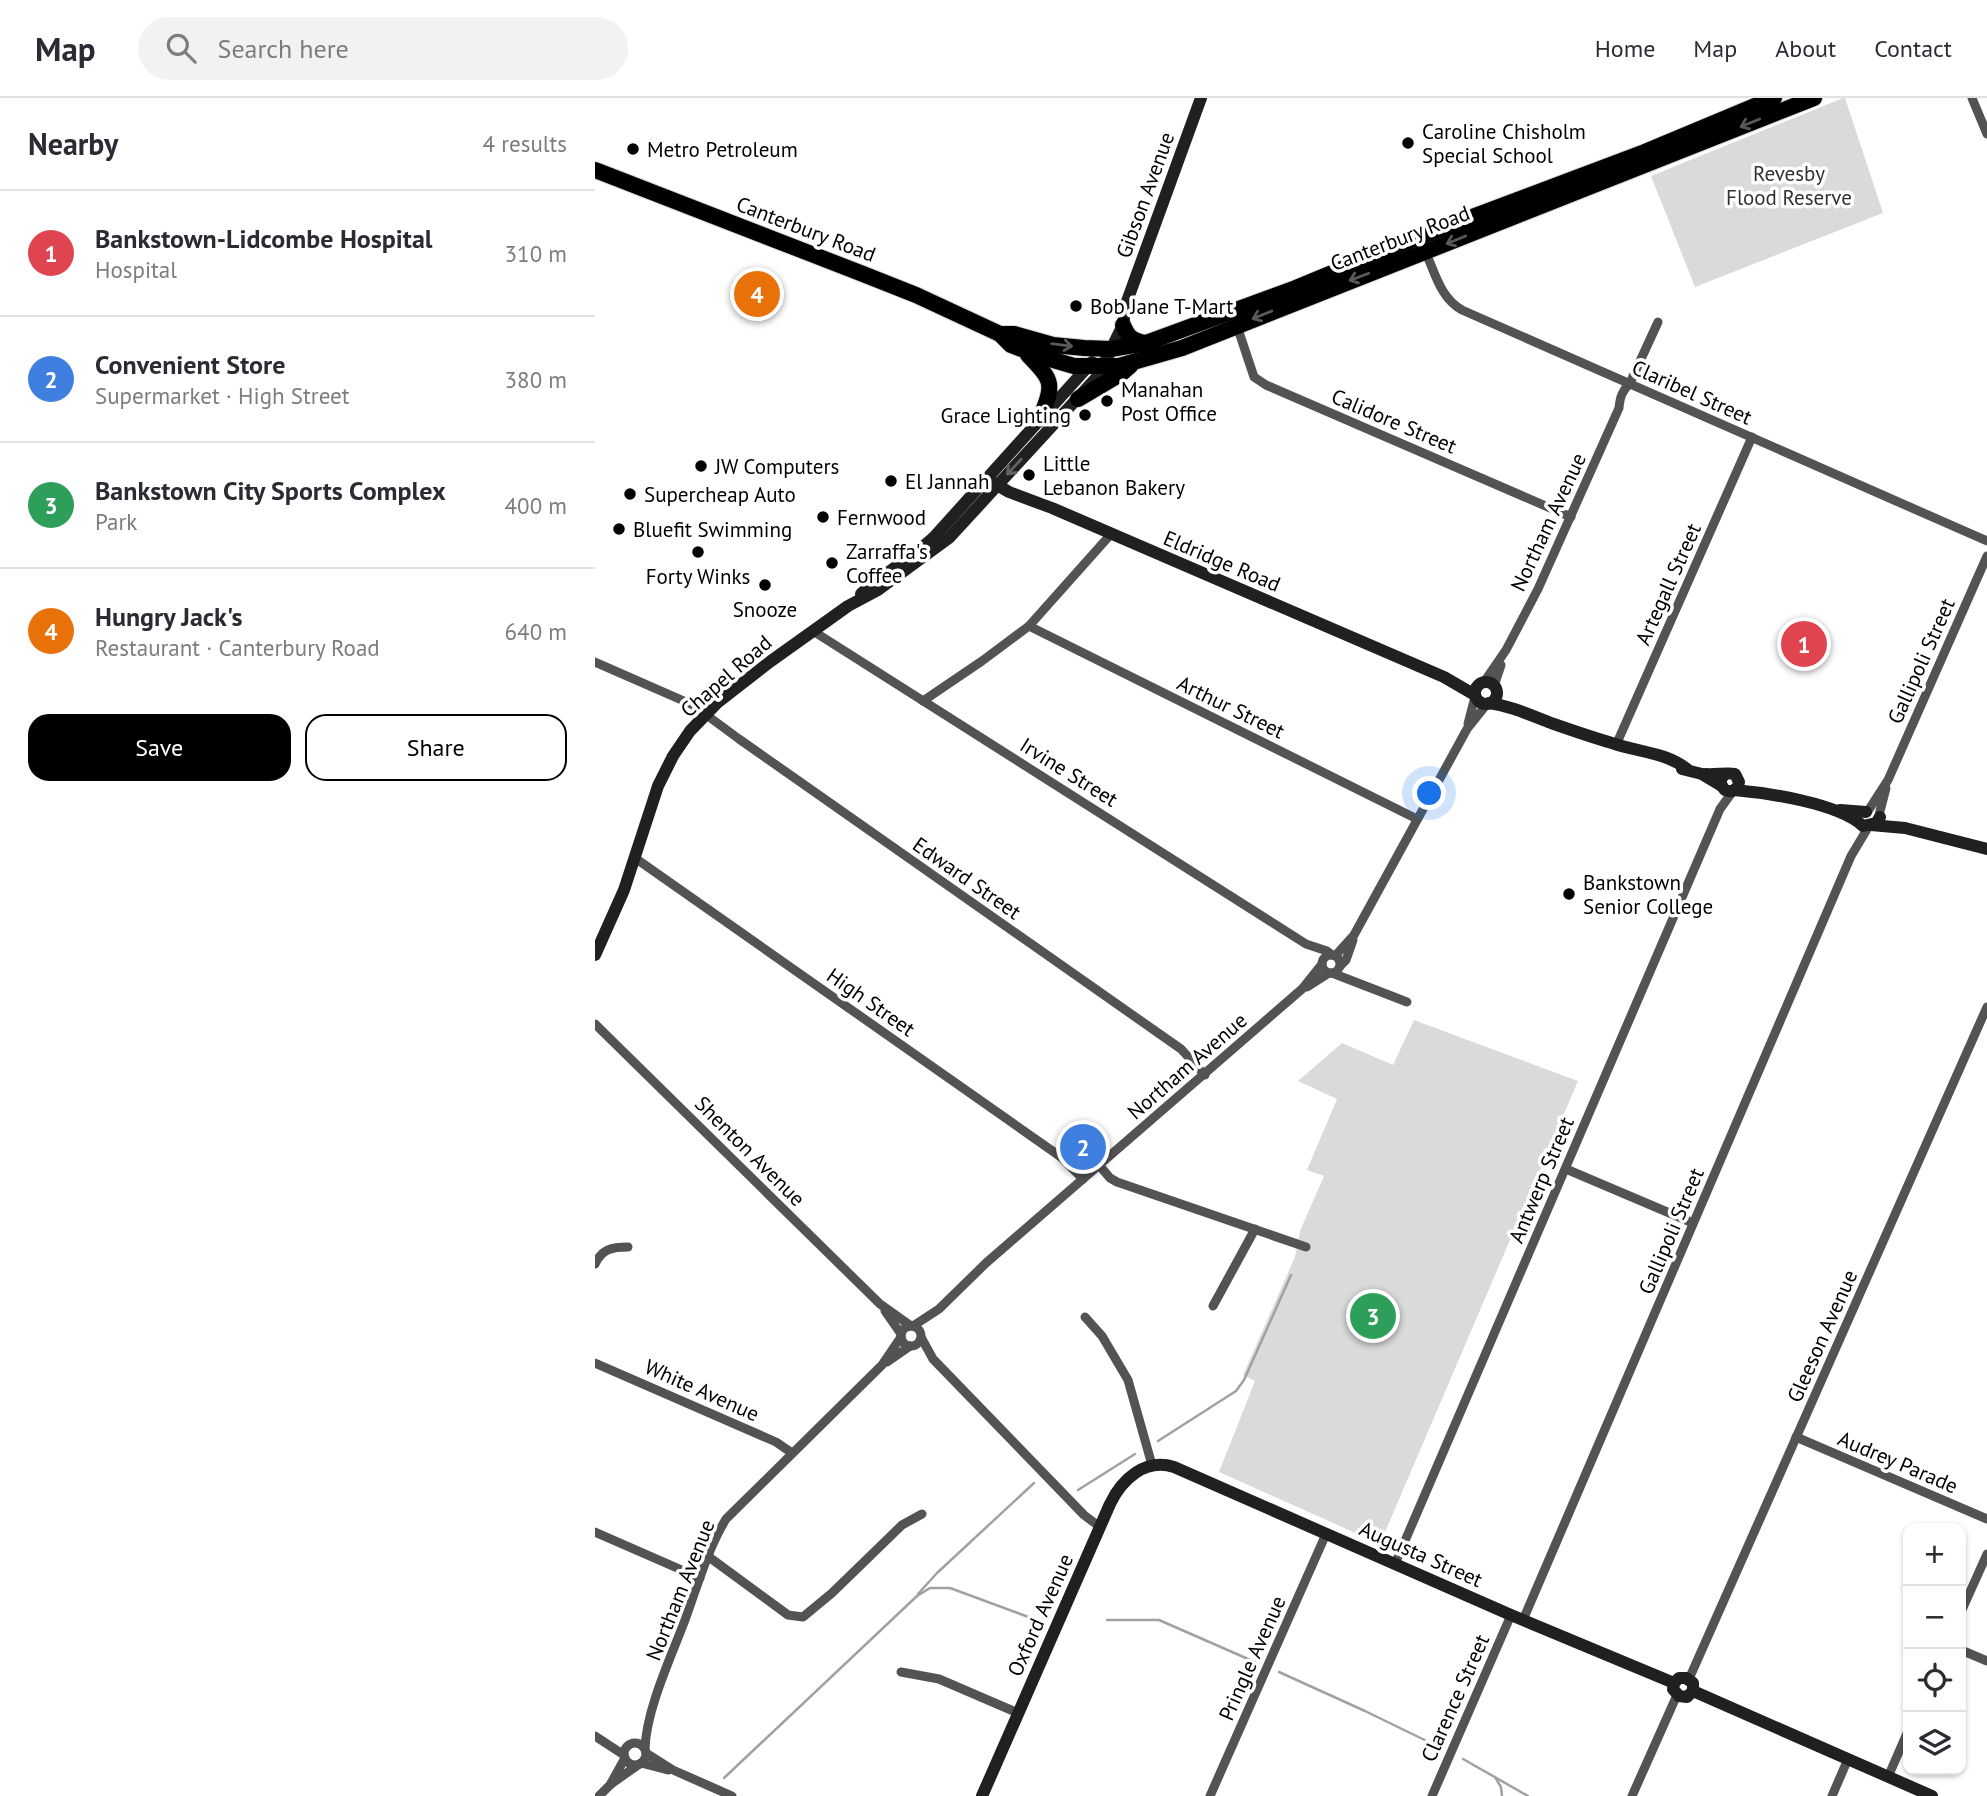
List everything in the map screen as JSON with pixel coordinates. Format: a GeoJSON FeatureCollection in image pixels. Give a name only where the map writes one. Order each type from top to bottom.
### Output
{"type":"FeatureCollection","features":[{"type":"Feature","properties":{"kind":"highway","name":"Canterbury Road"},"geometry":{"type":"LineString","coordinates":[[1000,334],[1014,334],[1053,345],[1107,349],[1146,343],[1814,98]]}},
{"type":"Feature","properties":{"kind":"highway","name":"Canterbury Road"},"geometry":{"type":"LineString","coordinates":[[595,170],[885,283],[1000,334],[1011,345],[1024,350],[1057,362],[1095,367],[1119,366],[1182,348],[1237,326],[1422,244],[1767,99]]}},
{"type":"Feature","properties":{"kind":"highway"},"geometry":{"type":"LineString","coordinates":[[1122,325],[1132,339],[1146,343]]}},
{"type":"Feature","properties":{"kind":"highway"},"geometry":{"type":"LineString","coordinates":[[1024,350],[1041,368],[1050,385],[1049,396],[1040,419]]}},
{"type":"Feature","properties":{"kind":"highway"},"geometry":{"type":"LineString","coordinates":[[1077,399],[1122,373],[1135,362]]}},
{"type":"Feature","properties":{"kind":"street","name":"Gibson Avenue"},"geometry":{"type":"LineString","coordinates":[[1107,349],[1201,98]]}},
{"type":"Feature","properties":{"kind":"street"},"geometry":{"type":"LineString","coordinates":[[1972,98],[1987,134]]}},
{"type":"Feature","properties":{"kind":"street","name":"Claribel Street"},"geometry":{"type":"LineString","coordinates":[[1422,244],[1442,290],[1456,307],[1987,541]]}},
{"type":"Feature","properties":{"kind":"street","name":"Gibson Avenue"},"geometry":{"type":"LineString","coordinates":[[1095,367],[1122,325],[1126,304]]}},
{"type":"Feature","properties":{"kind":"street","name":"Northam Avenue"},"geometry":{"type":"LineString","coordinates":[[1302,989],[1335,970],[1346,960],[1354,934],[1467,729],[1484,689],[1538,589],[1619,408],[1624,389],[1630,383],[1658,322]]}},
{"type":"Feature","properties":{"kind":"street","name":"Calidore Street"},"geometry":{"type":"LineString","coordinates":[[1237,326],[1254,377],[1266,385],[1571,517]]}},
{"type":"Feature","properties":{"kind":"street","name":"Chapel Road"},"geometry":{"type":"LineString","coordinates":[[597,947],[624,890],[649,809],[664,771],[683,741],[706,714],[741,684],[813,631],[848,606],[879,590],[943,543],[963,524],[992,482],[1040,419],[1095,367],[1098,376],[992,482]]}},
{"type":"Feature","properties":{"kind":"street","name":"Artegall Street"},"geometry":{"type":"LineString","coordinates":[[1616,745],[1752,437]]}},
{"type":"Feature","properties":{"kind":"street","name":"Eldridge Road"},"geometry":{"type":"LineString","coordinates":[[992,482],[1444,677],[1484,689],[1519,710],[1551,723],[1616,745],[1677,761],[1688,769],[1729,785],[1987,849]]}},
{"type":"Feature","properties":{"kind":"street"},"geometry":{"type":"LineString","coordinates":[[923,701],[982,662],[1029,626],[1111,534]]}},
{"type":"Feature","properties":{"kind":"street","name":"Gallipoli Street"},"geometry":{"type":"LineString","coordinates":[[1517,1617],[1693,1223],[1851,856],[1888,780],[1987,556]]}},
{"type":"Feature","properties":{"kind":"street","name":"Arthur Street"},"geometry":{"type":"LineString","coordinates":[[1029,626],[1417,819]]}},
{"type":"Feature","properties":{"kind":"street","name":"Irvine Street"},"geometry":{"type":"LineString","coordinates":[[813,631],[1306,944],[1327,951],[1333,956]]}},
{"type":"Feature","properties":{"kind":"street","name":"Edward Street"},"geometry":{"type":"LineString","coordinates":[[595,662],[688,703],[706,714],[1181,1049],[1205,1075]]}},
{"type":"Feature","properties":{"kind":"street"},"geometry":{"type":"LineString","coordinates":[[1484,689],[1495,699],[1488,703]]}},
{"type":"Feature","properties":{"kind":"street","name":"Northam Avenue"},"geometry":{"type":"LineString","coordinates":[[1467,729],[1488,703]]}},
{"type":"Feature","properties":{"kind":"street","name":"Eldridge Road"},"geometry":{"type":"LineString","coordinates":[[1488,703],[1519,710]]}},
{"type":"Feature","properties":{"kind":"street","name":"Antwerp Street"},"geometry":{"type":"LineString","coordinates":[[1395,1564],[1729,785]]}},
{"type":"Feature","properties":{"kind":"street","name":"High Street"},"geometry":{"type":"LineString","coordinates":[[635,858],[1061,1157],[1083,1179]]}},
{"type":"Feature","properties":{"kind":"street","name":"Northam Avenue"},"geometry":{"type":"LineString","coordinates":[[1333,956],[1354,934]]}},
{"type":"Feature","properties":{"kind":"street","name":"Irvine Street"},"geometry":{"type":"LineString","coordinates":[[1306,944],[1322,963]]}},
{"type":"Feature","properties":{"kind":"street"},"geometry":{"type":"LineString","coordinates":[[1335,970],[1339,960],[1333,956],[1326,957],[1322,963],[1323,969],[1335,970],[1408,1002]]}},
{"type":"Feature","properties":{"kind":"street","name":"Northam Avenue"},"geometry":{"type":"LineString","coordinates":[[912,1326],[939,1309],[986,1263],[1205,1075],[1302,989],[1322,963]]}},
{"type":"Feature","properties":{"kind":"street","name":"Gleeson Avenue"},"geometry":{"type":"LineString","coordinates":[[1691,1685],[1796,1437],[1987,1007]]}},
{"type":"Feature","properties":{"kind":"street","name":"Shenton Avenue"},"geometry":{"type":"LineString","coordinates":[[595,1024],[880,1304],[912,1326]]}},
{"type":"Feature","properties":{"kind":"street"},"geometry":{"type":"LineString","coordinates":[[1099,1166],[1110,1178],[1122,1183],[1305,1247]]}},
{"type":"Feature","properties":{"kind":"street"},"geometry":{"type":"LineString","coordinates":[[1566,1169],[1693,1223]]}},
{"type":"Feature","properties":{"kind":"street"},"geometry":{"type":"LineString","coordinates":[[1213,1306],[1255,1229]]}},
{"type":"Feature","properties":{"kind":"street"},"geometry":{"type":"LineString","coordinates":[[595,1264],[605,1250],[628,1247]]}},
{"type":"Feature","properties":{"kind":"street","name":"Shenton Avenue"},"geometry":{"type":"LineString","coordinates":[[880,1304],[901,1336]]}},
{"type":"Feature","properties":{"kind":"street","name":"Northam Avenue"},"geometry":{"type":"LineString","coordinates":[[922,1338],[939,1309]]}},
{"type":"Feature","properties":{"kind":"street"},"geometry":{"type":"LineString","coordinates":[[1085,1317],[1102,1336],[1128,1380],[1151,1465]]}},
{"type":"Feature","properties":{"kind":"street"},"geometry":{"type":"LineString","coordinates":[[933,1359],[903,1342],[901,1336],[905,1327],[919,1328],[933,1359],[1084,1515],[1100,1527]]}},
{"type":"Feature","properties":{"kind":"street","name":"Northam Avenue"},"geometry":{"type":"LineString","coordinates":[[882,1365],[901,1336]]}},
{"type":"Feature","properties":{"kind":"street"},"geometry":{"type":"LineString","coordinates":[[910,1346],[919,1344],[922,1338]]}},
{"type":"Feature","properties":{"kind":"street","name":"Northam Avenue"},"geometry":{"type":"LineString","coordinates":[[632,1743],[648,1721],[720,1528],[726,1519],[882,1365],[910,1346]]}},
{"type":"Feature","properties":{"kind":"street","name":"White Avenue"},"geometry":{"type":"LineString","coordinates":[[595,1363],[776,1442],[792,1452]]}},
{"type":"Feature","properties":{"kind":"street","name":"Audrey Parade"},"geometry":{"type":"LineString","coordinates":[[1796,1437],[1987,1519]]}},
{"type":"Feature","properties":{"kind":"street","name":"Augusta Street"},"geometry":{"type":"LineString","coordinates":[[1151,1465],[1174,1467],[1676,1689]]}},
{"type":"Feature","properties":{"kind":"street","name":"Oxford Avenue"},"geometry":{"type":"LineString","coordinates":[[982,1796],[1113,1498],[1137,1472],[1151,1465]]}},
{"type":"Feature","properties":{"kind":"street"},"geometry":{"type":"LineString","coordinates":[[709,1557],[788,1615],[803,1617],[832,1593],[902,1525],[922,1514]]}},
{"type":"Feature","properties":{"kind":"street"},"geometry":{"type":"LineString","coordinates":[[595,1532],[701,1578]]}},
{"type":"Feature","properties":{"kind":"street","name":"Pringle Avenue"},"geometry":{"type":"LineString","coordinates":[[1210,1796],[1326,1534]]}},
{"type":"Feature","properties":{"kind":"street"},"geometry":{"type":"LineString","coordinates":[[1966,1601],[1987,1553]]}},
{"type":"Feature","properties":{"kind":"street","name":"Clarence Street"},"geometry":{"type":"LineString","coordinates":[[1431,1796],[1517,1617]]}},
{"type":"Feature","properties":{"kind":"street"},"geometry":{"type":"LineString","coordinates":[[1966,1652],[1987,1661]]}},
{"type":"Feature","properties":{"kind":"street"},"geometry":{"type":"LineString","coordinates":[[901,1672],[940,1679],[1018,1713]]}},
{"type":"Feature","properties":{"kind":"street"},"geometry":{"type":"LineString","coordinates":[[1632,1796],[1676,1689],[1684,1697],[1689,1695],[1691,1685]]}},
{"type":"Feature","properties":{"kind":"street"},"geometry":{"type":"LineString","coordinates":[[1691,1685],[1702,1697],[1932,1796]]}},
{"type":"Feature","properties":{"kind":"street","name":"Northam Avenue"},"geometry":{"type":"LineString","coordinates":[[646,1751],[648,1721]]}},
{"type":"Feature","properties":{"kind":"street"},"geometry":{"type":"LineString","coordinates":[[598,1737],[640,1744],[673,1770],[732,1796]]}},
{"type":"Feature","properties":{"kind":"street"},"geometry":{"type":"LineString","coordinates":[[598,1737],[629,1763],[673,1770]]}},
{"type":"Feature","properties":{"kind":"street"},"geometry":{"type":"LineString","coordinates":[[1888,1777],[1903,1742]]}},
{"type":"Feature","properties":{"kind":"street"},"geometry":{"type":"LineString","coordinates":[[610,1785],[624,1757],[625,1749],[632,1743]]}},
{"type":"Feature","properties":{"kind":"street"},"geometry":{"type":"LineString","coordinates":[[599,1796],[645,1760],[646,1751]]}},
{"type":"Feature","properties":{"kind":"street"},"geometry":{"type":"LineString","coordinates":[[1832,1796],[1848,1759]]}},
{"type":"Feature","properties":{"kind":"green space","name":"Revesby Flood Reserve"},"geometry":{"type":"Polygon","coordinates":[[[1843,98],[1883,213],[1695,287],[1651,176],[1843,98]]]}},
{"type":"Feature","properties":{"kind":"green space"},"geometry":{"type":"Polygon","coordinates":[[[1414,1020],[1578,1081],[1380,1544],[1219,1472],[1255,1381],[1243,1375],[1295,1257],[1300,1231],[1324,1176],[1307,1170],[1337,1099],[1298,1081],[1342,1043],[1393,1065],[1414,1020]]]}},
{"type":"Feature","properties":{"kind":"waterway"},"geometry":{"type":"LineString","coordinates":[[1158,1441],[1236,1391],[1244,1380],[1291,1275]]}},
{"type":"Feature","properties":{"kind":"waterway"},"geometry":{"type":"LineString","coordinates":[[1078,1490],[1135,1454]]}},
{"type":"Feature","properties":{"kind":"waterway"},"geometry":{"type":"LineString","coordinates":[[918,1594],[1034,1483]]}},
{"type":"Feature","properties":{"kind":"waterway"},"geometry":{"type":"LineString","coordinates":[[724,1778],[917,1596],[930,1588],[950,1588],[1044,1621]]}},
{"type":"Feature","properties":{"kind":"waterway"},"geometry":{"type":"LineString","coordinates":[[1107,1620],[1159,1620],[1255,1662]]}},
{"type":"Feature","properties":{"kind":"waterway"},"geometry":{"type":"LineString","coordinates":[[1279,1672],[1439,1747]]}},
{"type":"Feature","properties":{"kind":"waterway"},"geometry":{"type":"LineString","coordinates":[[1463,1759],[1528,1796]]}},
{"type":"Feature","properties":{"kind":"waterway"},"geometry":{"type":"LineString","coordinates":[[1495,1777],[1501,1787],[1502,1796]]}},
{"type":"Feature","properties":{"kind":"place","name":"Caroline Chisholm Special School"},"geometry":{"type":"Point","coordinates":[1408,143]}},
{"type":"Feature","properties":{"kind":"place","name":"Metro Petroleum"},"geometry":{"type":"Point","coordinates":[633,149]}},
{"type":"Feature","properties":{"kind":"place","name":"Hungry Jack's"},"geometry":{"type":"Point","coordinates":[757,294]}},
{"type":"Feature","properties":{"kind":"place","name":"Bob Jane T-Mart"},"geometry":{"type":"Point","coordinates":[1076,306]}},
{"type":"Feature","properties":{"kind":"place","name":"Manahan Post Office"},"geometry":{"type":"Point","coordinates":[1107,401]}},
{"type":"Feature","properties":{"kind":"place","name":"Grace Lighting"},"geometry":{"type":"Point","coordinates":[1085,415]}},
{"type":"Feature","properties":{"kind":"place","name":"JW Computers"},"geometry":{"type":"Point","coordinates":[701,466]}},
{"type":"Feature","properties":{"kind":"place","name":"Little Lebanon Bakery"},"geometry":{"type":"Point","coordinates":[1029,475]}},
{"type":"Feature","properties":{"kind":"place","name":"El Jannah"},"geometry":{"type":"Point","coordinates":[891,481]}},
{"type":"Feature","properties":{"kind":"place","name":"Supercheap Auto"},"geometry":{"type":"Point","coordinates":[630,494]}},
{"type":"Feature","properties":{"kind":"place","name":"Fernwood"},"geometry":{"type":"Point","coordinates":[823,517]}},
{"type":"Feature","properties":{"kind":"place","name":"Bluefit Swimming"},"geometry":{"type":"Point","coordinates":[619,529]}},
{"type":"Feature","properties":{"kind":"place","name":"Forty Winks"},"geometry":{"type":"Point","coordinates":[698,552]}},
{"type":"Feature","properties":{"kind":"place","name":"Zarraffa's Coffee"},"geometry":{"type":"Point","coordinates":[832,563]}},
{"type":"Feature","properties":{"kind":"place","name":"Snooze"},"geometry":{"type":"Point","coordinates":[765,585]}},
{"type":"Feature","properties":{"kind":"place","name":"Bankstown-Lidcombe Hospital"},"geometry":{"type":"Point","coordinates":[1804,644]}},
{"type":"Feature","properties":{"kind":"place","name":"Bankstown Senior College"},"geometry":{"type":"Point","coordinates":[1569,894]}},
{"type":"Feature","properties":{"kind":"place","name":"Convenient Store"},"geometry":{"type":"Point","coordinates":[1083,1147]}},
{"type":"Feature","properties":{"kind":"place","name":"Bankstown City Sports Complex"},"geometry":{"type":"Point","coordinates":[1373,1316]}}]}
